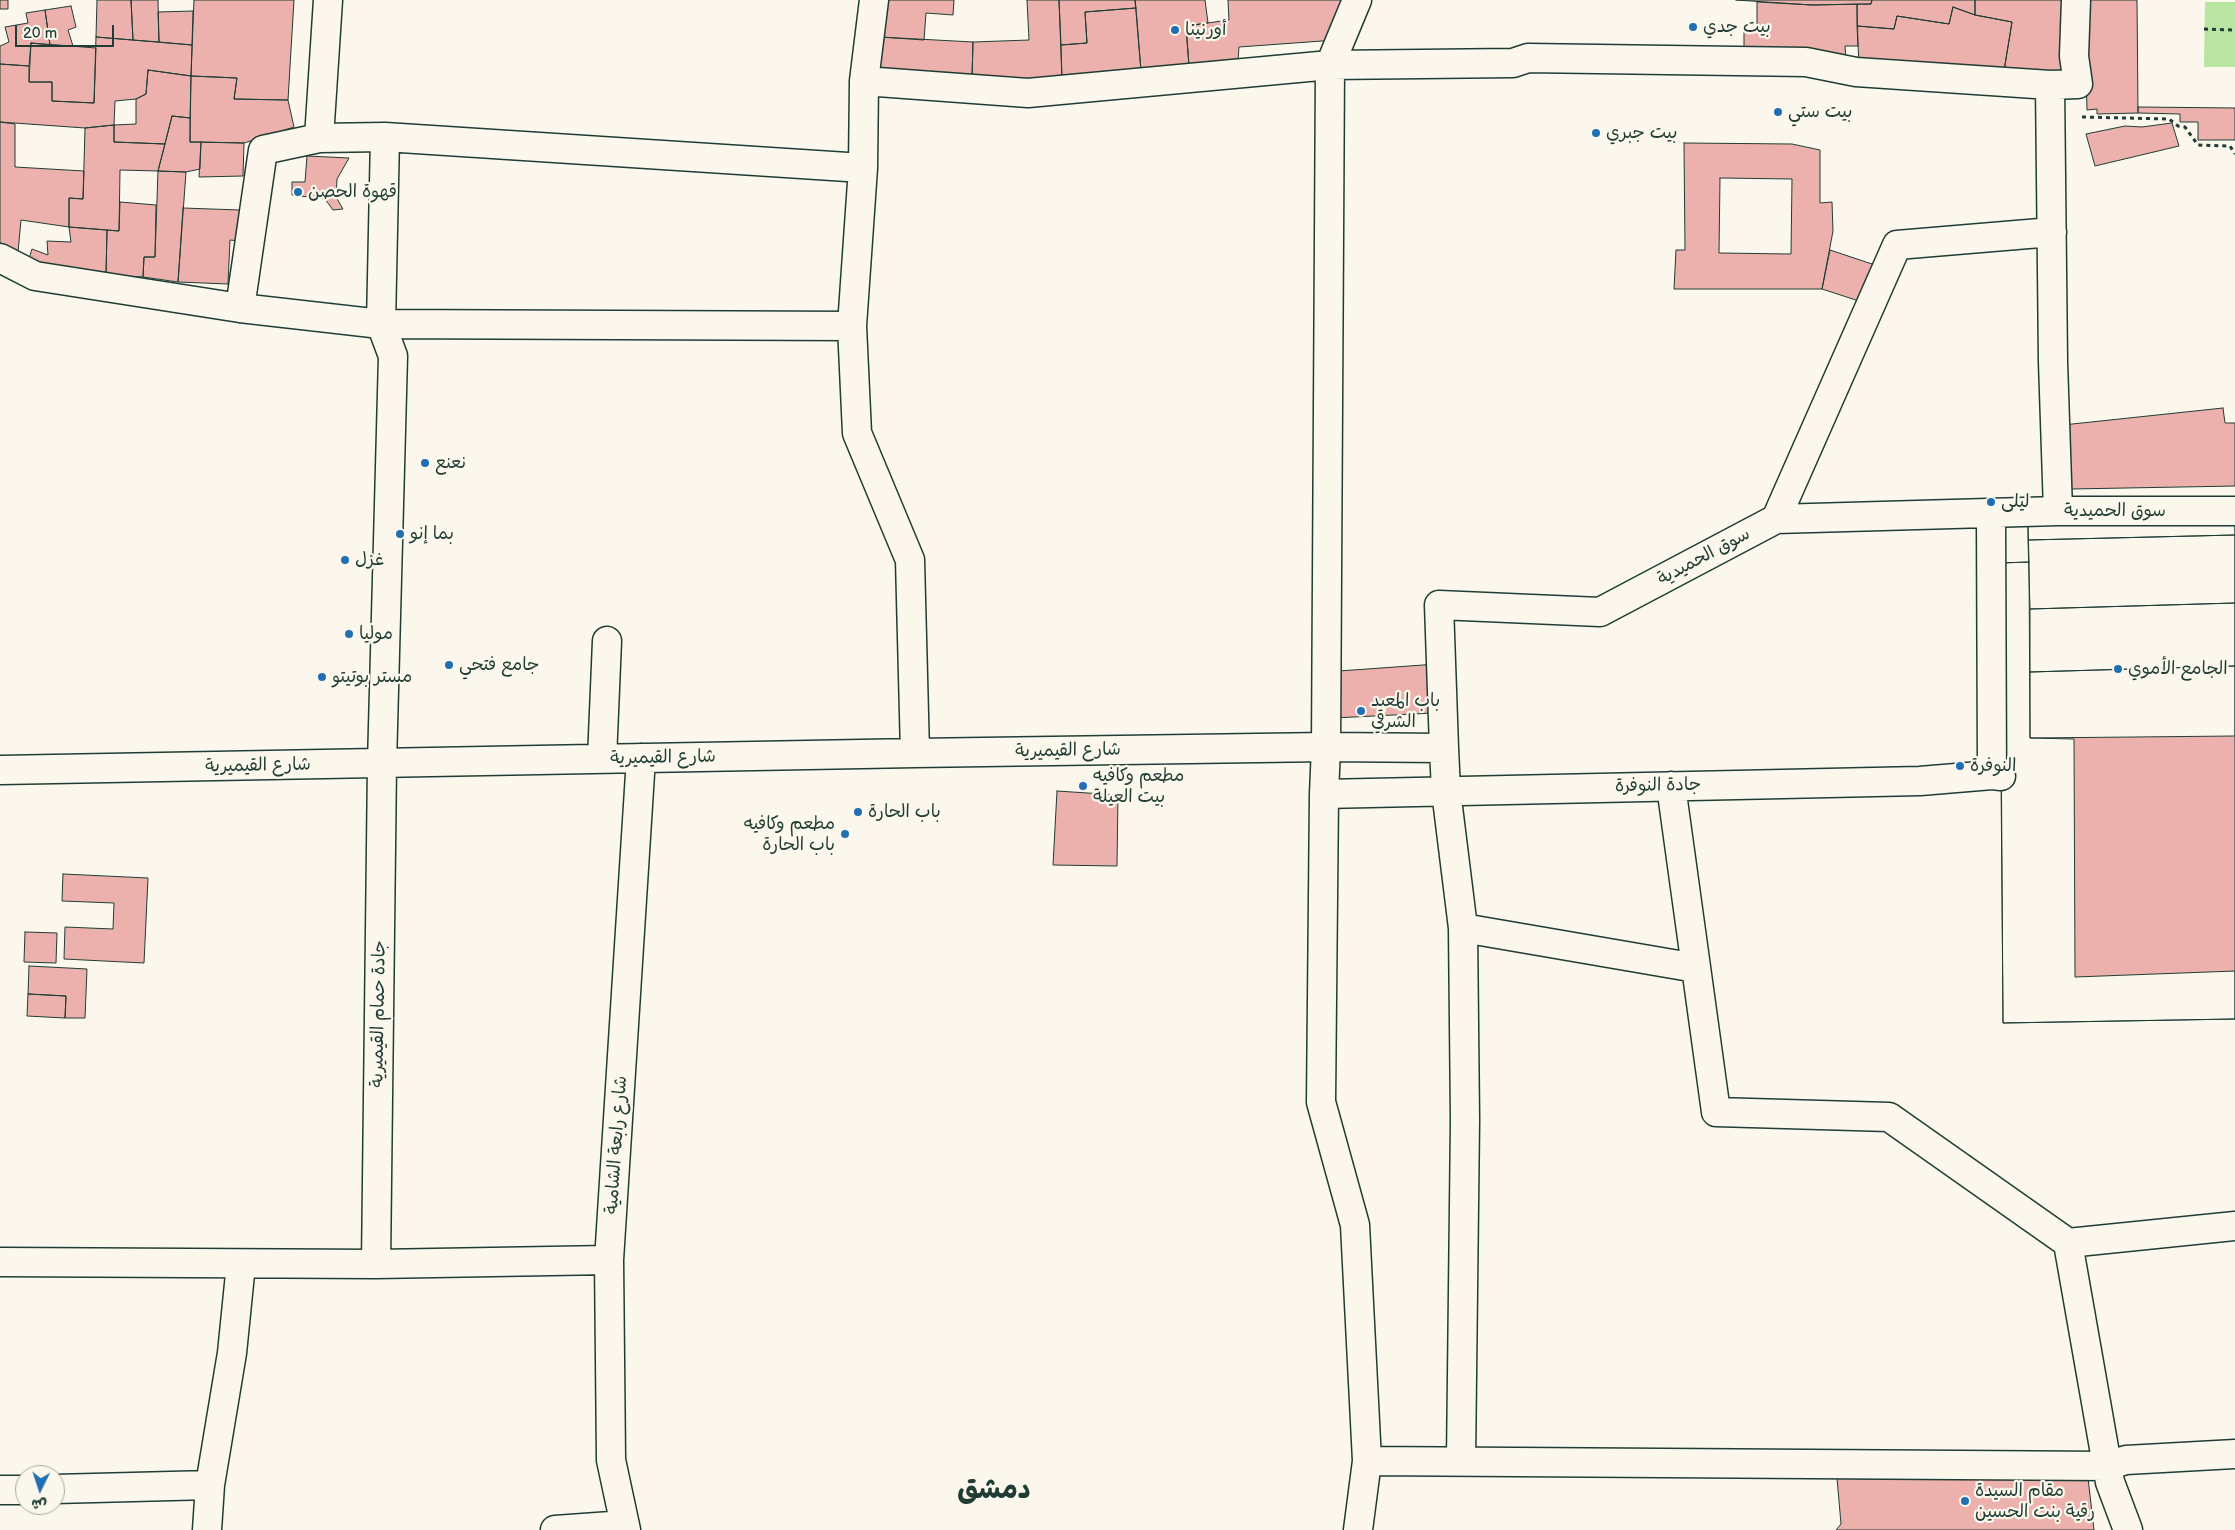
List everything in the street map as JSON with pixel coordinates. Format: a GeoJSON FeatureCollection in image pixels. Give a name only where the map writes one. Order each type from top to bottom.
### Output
{"type":"FeatureCollection","features":[{"type":"Feature","properties":{"kind":"street"},"geometry":{"type":"LineString","coordinates":[[319,138],[328,0]]}},
{"type":"Feature","properties":{"kind":"street"},"geometry":{"type":"LineString","coordinates":[[874,0],[864,81],[863,168],[852,326],[857,433],[910,560],[915,752]]}},
{"type":"Feature","properties":{"kind":"street"},"geometry":{"type":"LineString","coordinates":[[1357,0],[1330,65],[1326,747],[1321,1102],[1355,1225],[1366,1460],[1358,1530]]}},
{"type":"Feature","properties":{"kind":"street"},"geometry":{"type":"LineString","coordinates":[[1330,65],[1372,0]]}},
{"type":"Feature","properties":{"kind":"street"},"geometry":{"type":"LineString","coordinates":[[864,81],[1028,93],[1330,65],[1513,63],[1528,58],[1806,62],[1856,72],[2050,85],[2078,84],[2074,56],[2076,0]]}},
{"type":"Feature","properties":{"kind":"street"},"geometry":{"type":"LineString","coordinates":[[2050,85],[2053,362],[2058,511]]}},
{"type":"Feature","properties":{"kind":"street"},"geometry":{"type":"LineString","coordinates":[[381,324],[385,137]]}},
{"type":"Feature","properties":{"kind":"street"},"geometry":{"type":"LineString","coordinates":[[240,308],[263,150],[319,138],[385,137],[863,168]]}},
{"type":"Feature","properties":{"kind":"street"},"geometry":{"type":"LineString","coordinates":[[1776,519],[1897,245],[2052,232]]}},
{"type":"Feature","properties":{"kind":"street"},"geometry":{"type":"LineString","coordinates":[[0,258],[35,276],[240,308],[381,324],[852,326]]}},
{"type":"Feature","properties":{"kind":"street","name":"جادة حمام القيميرية"},"geometry":{"type":"LineString","coordinates":[[376,1264],[382,764],[393,356],[381,324]]}},
{"type":"Feature","properties":{"kind":"street","name":"سوق الحميدية"},"geometry":{"type":"LineString","coordinates":[[1444,748],[1439,605],[1600,612],[1776,519],[2058,511],[2235,511]]}},
{"type":"Feature","properties":{"kind":"street","name":"جادة النوفرة"},"geometry":{"type":"LineString","coordinates":[[1324,794],[1920,781],[1997,775],[1992,514]]}},
{"type":"Feature","properties":{"kind":"street"},"geometry":{"type":"LineString","coordinates":[[602,759],[606,641]]}},
{"type":"Feature","properties":{"kind":"street"},"geometry":{"type":"LineString","coordinates":[[1326,747],[1444,748],[1446,791],[1462,928],[1465,1130],[1461,1461]]}},
{"type":"Feature","properties":{"kind":"street","name":"شارع القيميرية"},"geometry":{"type":"LineString","coordinates":[[0,770],[382,764],[915,752],[1326,747]]}},
{"type":"Feature","properties":{"kind":"street","name":"شارع رابعة الشامية"},"geometry":{"type":"LineString","coordinates":[[626,1528],[611,1460],[609,1260],[642,758]]}},
{"type":"Feature","properties":{"kind":"street"},"geometry":{"type":"LineString","coordinates":[[1671,786],[1716,1112],[1889,1117],[2068,1243],[2235,1226]]}},
{"type":"Feature","properties":{"kind":"street"},"geometry":{"type":"LineString","coordinates":[[1462,928],[1696,968]]}},
{"type":"Feature","properties":{"kind":"street"},"geometry":{"type":"LineString","coordinates":[[2068,1243],[2110,1482],[2128,1530]]}},
{"type":"Feature","properties":{"kind":"street"},"geometry":{"type":"LineString","coordinates":[[0,1262],[376,1264],[609,1260]]}},
{"type":"Feature","properties":{"kind":"street"},"geometry":{"type":"LineString","coordinates":[[207,1530],[210,1486],[232,1353],[241,1264]]}},
{"type":"Feature","properties":{"kind":"street"},"geometry":{"type":"LineString","coordinates":[[1366,1460],[2107,1466],[2126,1460],[2235,1454]]}},
{"type":"Feature","properties":{"kind":"street"},"geometry":{"type":"LineString","coordinates":[[65,1489],[210,1486]]}},
{"type":"Feature","properties":{"kind":"street"},"geometry":{"type":"LineString","coordinates":[[0,1490],[15,1490]]}},
{"type":"Feature","properties":{"kind":"street"},"geometry":{"type":"LineString","coordinates":[[555,1530],[626,1528]]}},
{"type":"Feature","properties":{"kind":"path"},"geometry":{"type":"LineString","coordinates":[[2204,29],[2235,30]]}},
{"type":"Feature","properties":{"kind":"path"},"geometry":{"type":"LineString","coordinates":[[2078,84],[2082,118],[2169,119],[2178,126],[2185,127],[2198,145],[2230,146],[2235,154]]}},
{"type":"Feature","properties":{"kind":"green space"},"geometry":{"type":"Polygon","coordinates":[[[2205,2],[2235,2],[2235,67],[2204,67],[2205,2]]]}},
{"type":"Feature","properties":{"kind":"building"},"geometry":{"type":"Polygon","coordinates":[[[0,0],[8,0],[8,9],[0,9],[0,0]]]}},
{"type":"Feature","properties":{"kind":"building"},"geometry":{"type":"Polygon","coordinates":[[[97,0],[131,0],[133,40],[96,37],[97,0]]]}},
{"type":"Feature","properties":{"kind":"building"},"geometry":{"type":"Polygon","coordinates":[[[131,0],[158,0],[159,42],[133,40],[131,0]]]}},
{"type":"Feature","properties":{"kind":"building"},"geometry":{"type":"Polygon","coordinates":[[[194,0],[294,0],[288,100],[234,99],[237,78],[191,76],[194,0]]]}},
{"type":"Feature","properties":{"kind":"building"},"geometry":{"type":"Polygon","coordinates":[[[884,0],[954,0],[953,15],[926,13],[924,40],[880,37],[884,0]]]}},
{"type":"Feature","properties":{"kind":"building"},"geometry":{"type":"Polygon","coordinates":[[[1027,0],[1059,0],[1062,80],[972,78],[973,42],[1029,40],[1027,0]]]}},
{"type":"Feature","properties":{"kind":"building"},"geometry":{"type":"Polygon","coordinates":[[[1059,0],[1135,0],[1136,8],[1085,12],[1087,43],[1061,45],[1059,0]]]}},
{"type":"Feature","properties":{"kind":"building"},"geometry":{"type":"Polygon","coordinates":[[[1135,0],[1205,0],[1208,23],[1186,26],[1189,66],[1141,71],[1135,0]]]}},
{"type":"Feature","properties":{"kind":"building"},"geometry":{"type":"Polygon","coordinates":[[[1228,0],[1349,0],[1336,40],[1239,47],[1238,60],[1189,66],[1186,26],[1229,20],[1228,0]]]}},
{"type":"Feature","properties":{"kind":"building"},"geometry":{"type":"Polygon","coordinates":[[[1736,0],[1872,0],[1871,4],[1812,5],[1736,0]]]}},
{"type":"Feature","properties":{"kind":"building"},"geometry":{"type":"Polygon","coordinates":[[[1872,0],[1975,0],[1975,15],[1953,7],[1949,24],[1897,16],[1894,29],[1857,26],[1857,4],[1871,4],[1872,0]]]}},
{"type":"Feature","properties":{"kind":"building"},"geometry":{"type":"Polygon","coordinates":[[[1975,0],[2066,0],[2063,77],[2004,71],[2012,22],[1975,15],[1975,0]]]}},
{"type":"Feature","properties":{"kind":"building"},"geometry":{"type":"Polygon","coordinates":[[[2084,0],[2137,0],[2138,113],[2097,114],[2097,109],[2087,110],[2084,0]]]}},
{"type":"Feature","properties":{"kind":"building"},"geometry":{"type":"Polygon","coordinates":[[[1757,2],[1812,5],[1857,4],[1858,46],[1845,46],[1846,61],[1744,52],[1744,29],[1757,31],[1757,2]]]}},
{"type":"Feature","properties":{"kind":"building"},"geometry":{"type":"Polygon","coordinates":[[[71,6],[76,27],[68,30],[73,46],[50,45],[45,10],[71,6]]]}},
{"type":"Feature","properties":{"kind":"building"},"geometry":{"type":"Polygon","coordinates":[[[1953,7],[1975,15],[2012,22],[2004,71],[1859,64],[1857,26],[1894,29],[1897,16],[1949,24],[1953,7]]]}},
{"type":"Feature","properties":{"kind":"building"},"geometry":{"type":"Polygon","coordinates":[[[1136,8],[1141,71],[1062,80],[1061,45],[1087,43],[1085,12],[1136,8]]]}},
{"type":"Feature","properties":{"kind":"building"},"geometry":{"type":"Polygon","coordinates":[[[45,10],[50,45],[31,43],[29,66],[0,64],[0,46],[9,42],[5,27],[28,23],[26,13],[45,10]]]}},
{"type":"Feature","properties":{"kind":"building"},"geometry":{"type":"Polygon","coordinates":[[[193,11],[192,45],[159,42],[158,12],[193,11]]]}},
{"type":"Feature","properties":{"kind":"building"},"geometry":{"type":"Polygon","coordinates":[[[96,37],[192,45],[191,76],[148,70],[146,94],[136,99],[115,101],[114,125],[85,128],[0,122],[0,64],[29,66],[29,82],[52,82],[52,101],[94,103],[96,37]]]}},
{"type":"Feature","properties":{"kind":"building"},"geometry":{"type":"Polygon","coordinates":[[[880,37],[973,42],[972,78],[878,72],[880,37]]]}},
{"type":"Feature","properties":{"kind":"building"},"geometry":{"type":"Polygon","coordinates":[[[31,43],[96,48],[94,103],[52,101],[52,82],[29,82],[31,43]]]}},
{"type":"Feature","properties":{"kind":"building"},"geometry":{"type":"Polygon","coordinates":[[[148,70],[191,76],[190,118],[172,116],[165,144],[114,142],[114,125],[136,124],[136,99],[146,94],[148,70]]]}},
{"type":"Feature","properties":{"kind":"building"},"geometry":{"type":"Polygon","coordinates":[[[191,76],[237,78],[234,99],[288,100],[294,127],[244,143],[190,142],[191,76]]]}},
{"type":"Feature","properties":{"kind":"building"},"geometry":{"type":"Polygon","coordinates":[[[2138,107],[2235,108],[2235,140],[2198,140],[2198,122],[2180,122],[2180,114],[2138,113],[2138,107]]]}},
{"type":"Feature","properties":{"kind":"building"},"geometry":{"type":"Polygon","coordinates":[[[172,116],[190,118],[190,142],[201,142],[200,169],[186,172],[158,171],[172,116]]]}},
{"type":"Feature","properties":{"kind":"building"},"geometry":{"type":"Polygon","coordinates":[[[0,122],[15,124],[15,167],[84,171],[83,199],[69,198],[69,227],[21,220],[18,252],[0,244],[0,122]]]}},
{"type":"Feature","properties":{"kind":"building"},"geometry":{"type":"Polygon","coordinates":[[[2172,123],[2179,146],[2095,166],[2086,134],[2125,126],[2142,127],[2172,123]]]}},
{"type":"Feature","properties":{"kind":"building"},"geometry":{"type":"Polygon","coordinates":[[[114,125],[114,142],[165,144],[158,171],[120,170],[119,231],[69,227],[69,198],[83,199],[85,128],[114,125]]]}},
{"type":"Feature","properties":{"kind":"building"},"geometry":{"type":"Polygon","coordinates":[[[201,142],[244,143],[243,176],[199,177],[201,142]]]}},
{"type":"Feature","properties":{"kind":"building"},"geometry":{"type":"Polygon","coordinates":[[[1684,143],[1792,144],[1820,150],[1820,203],[1832,202],[1833,231],[1822,289],[1674,289],[1676,250],[1685,250],[1684,143]],[[1720,178],[1719,253],[1791,254],[1792,179],[1720,178]]]}},
{"type":"Feature","properties":{"kind":"building"},"geometry":{"type":"Polygon","coordinates":[[[307,156],[349,158],[337,179],[336,197],[343,209],[333,210],[325,199],[292,195],[292,182],[305,182],[307,156]]]}},
{"type":"Feature","properties":{"kind":"building"},"geometry":{"type":"Polygon","coordinates":[[[158,171],[186,172],[178,282],[143,277],[144,257],[155,257],[158,171]]]}},
{"type":"Feature","properties":{"kind":"building"},"geometry":{"type":"Polygon","coordinates":[[[120,202],[156,205],[155,257],[144,257],[143,277],[106,275],[107,230],[119,231],[120,202]]]}},
{"type":"Feature","properties":{"kind":"building"},"geometry":{"type":"Polygon","coordinates":[[[183,208],[240,210],[240,241],[230,240],[228,284],[178,282],[183,208]]]}},
{"type":"Feature","properties":{"kind":"building"},"geometry":{"type":"Polygon","coordinates":[[[69,227],[107,230],[106,275],[56,267],[29,259],[32,249],[48,255],[47,241],[71,242],[69,227]]]}},
{"type":"Feature","properties":{"kind":"building"},"geometry":{"type":"Polygon","coordinates":[[[1830,250],[1878,266],[1865,303],[1822,289],[1830,250]]]}},
{"type":"Feature","properties":{"kind":"building"},"geometry":{"type":"Polygon","coordinates":[[[2223,408],[2225,423],[2235,423],[2235,486],[2071,489],[2063,425],[2223,408]]]}},
{"type":"Feature","properties":{"kind":"building"},"geometry":{"type":"Polygon","coordinates":[[[2235,522],[2235,535],[2028,540],[2028,524],[2235,522]]]}},
{"type":"Feature","properties":{"kind":"building","name":"الجامع الأموي"},"geometry":{"type":"Polygon","coordinates":[[[2235,522],[2235,1019],[2003,1023],[1999,525],[2235,522]]]}},
{"type":"Feature","properties":{"kind":"building"},"geometry":{"type":"Polygon","coordinates":[[[2028,524],[2029,562],[2000,563],[1999,525],[2028,524]]]}},
{"type":"Feature","properties":{"kind":"building"},"geometry":{"type":"Polygon","coordinates":[[[2235,535],[2235,603],[2030,609],[2028,540],[2235,535]]]}},
{"type":"Feature","properties":{"kind":"building"},"geometry":{"type":"Polygon","coordinates":[[[2029,562],[2030,738],[2074,739],[2075,977],[2235,971],[2235,1019],[2003,1023],[2000,563],[2029,562]]]}},
{"type":"Feature","properties":{"kind":"building"},"geometry":{"type":"Polygon","coordinates":[[[2235,603],[2235,666],[2030,672],[2030,609],[2235,603]]]}},
{"type":"Feature","properties":{"kind":"building"},"geometry":{"type":"Polygon","coordinates":[[[1437,664],[1433,713],[1334,718],[1339,671],[1437,664]]]}},
{"type":"Feature","properties":{"kind":"building"},"geometry":{"type":"Polygon","coordinates":[[[2235,666],[2235,736],[2030,738],[2030,672],[2235,666]]]}},
{"type":"Feature","properties":{"kind":"building"},"geometry":{"type":"Polygon","coordinates":[[[1057,791],[1118,795],[1117,866],[1053,865],[1057,791]]]}},
{"type":"Feature","properties":{"kind":"building"},"geometry":{"type":"Polygon","coordinates":[[[63,874],[148,878],[144,963],[64,959],[65,927],[113,929],[114,903],[62,901],[63,874]]]}},
{"type":"Feature","properties":{"kind":"building"},"geometry":{"type":"Polygon","coordinates":[[[25,932],[57,933],[56,963],[24,962],[25,932]]]}},
{"type":"Feature","properties":{"kind":"building"},"geometry":{"type":"Polygon","coordinates":[[[29,966],[87,969],[85,1018],[65,1018],[66,996],[28,994],[29,966]]]}},
{"type":"Feature","properties":{"kind":"building"},"geometry":{"type":"Polygon","coordinates":[[[28,994],[66,996],[65,1018],[27,1016],[28,994]]]}},
{"type":"Feature","properties":{"kind":"building","name":"مقام السيدة رقية بنت الحسين"},"geometry":{"type":"Polygon","coordinates":[[[1837,1478],[2088,1478],[2094,1530],[1836,1530],[1841,1524],[1837,1478]]]}},
{"type":"Feature","properties":{"kind":"place","name":"بيت جدي"},"geometry":{"type":"Point","coordinates":[1693,27]}},
{"type":"Feature","properties":{"kind":"place","name":"أورنينا"},"geometry":{"type":"Point","coordinates":[1175,30]}},
{"type":"Feature","properties":{"kind":"place","name":"بيت ستي"},"geometry":{"type":"Point","coordinates":[1778,112]}},
{"type":"Feature","properties":{"kind":"place","name":"بيت جبري"},"geometry":{"type":"Point","coordinates":[1596,133]}},
{"type":"Feature","properties":{"kind":"place","name":"قهوة الحصن"},"geometry":{"type":"Point","coordinates":[298,192]}},
{"type":"Feature","properties":{"kind":"place","name":"نعنع"},"geometry":{"type":"Point","coordinates":[425,463]}},
{"type":"Feature","properties":{"kind":"place","name":"ليلى"},"geometry":{"type":"Point","coordinates":[1991,502]}},
{"type":"Feature","properties":{"kind":"place","name":"بما إنو"},"geometry":{"type":"Point","coordinates":[400,534]}},
{"type":"Feature","properties":{"kind":"place","name":"غزل"},"geometry":{"type":"Point","coordinates":[345,560]}},
{"type":"Feature","properties":{"kind":"place","name":"موليا"},"geometry":{"type":"Point","coordinates":[349,634]}},
{"type":"Feature","properties":{"kind":"place","name":"جامع فتحي"},"geometry":{"type":"Point","coordinates":[449,665]}},
{"type":"Feature","properties":{"kind":"place","name":"الجامع الأموي"},"geometry":{"type":"Point","coordinates":[2118,669]}},
{"type":"Feature","properties":{"kind":"place","name":"مستر بوتيتو"},"geometry":{"type":"Point","coordinates":[322,677]}},
{"type":"Feature","properties":{"kind":"place","name":"باب المعبد الشرقي"},"geometry":{"type":"Point","coordinates":[1361,711]}},
{"type":"Feature","properties":{"kind":"place","name":"النوفرة"},"geometry":{"type":"Point","coordinates":[1960,766]}},
{"type":"Feature","properties":{"kind":"place","name":"مطعم وكافيه بيت العيلة"},"geometry":{"type":"Point","coordinates":[1083,786]}},
{"type":"Feature","properties":{"kind":"place","name":"باب الحارة"},"geometry":{"type":"Point","coordinates":[858,812]}},
{"type":"Feature","properties":{"kind":"place","name":"مطعم وكافيه باب الحارة"},"geometry":{"type":"Point","coordinates":[845,834]}},
{"type":"Feature","properties":{"kind":"place","name":"مقام السيدة رقية بنت الحسين"},"geometry":{"type":"Point","coordinates":[1965,1501]}},
{"type":"Feature","properties":{"kind":"district","name":"دمشق"},"geometry":{"type":"Point","coordinates":[994,1491]}}]}
